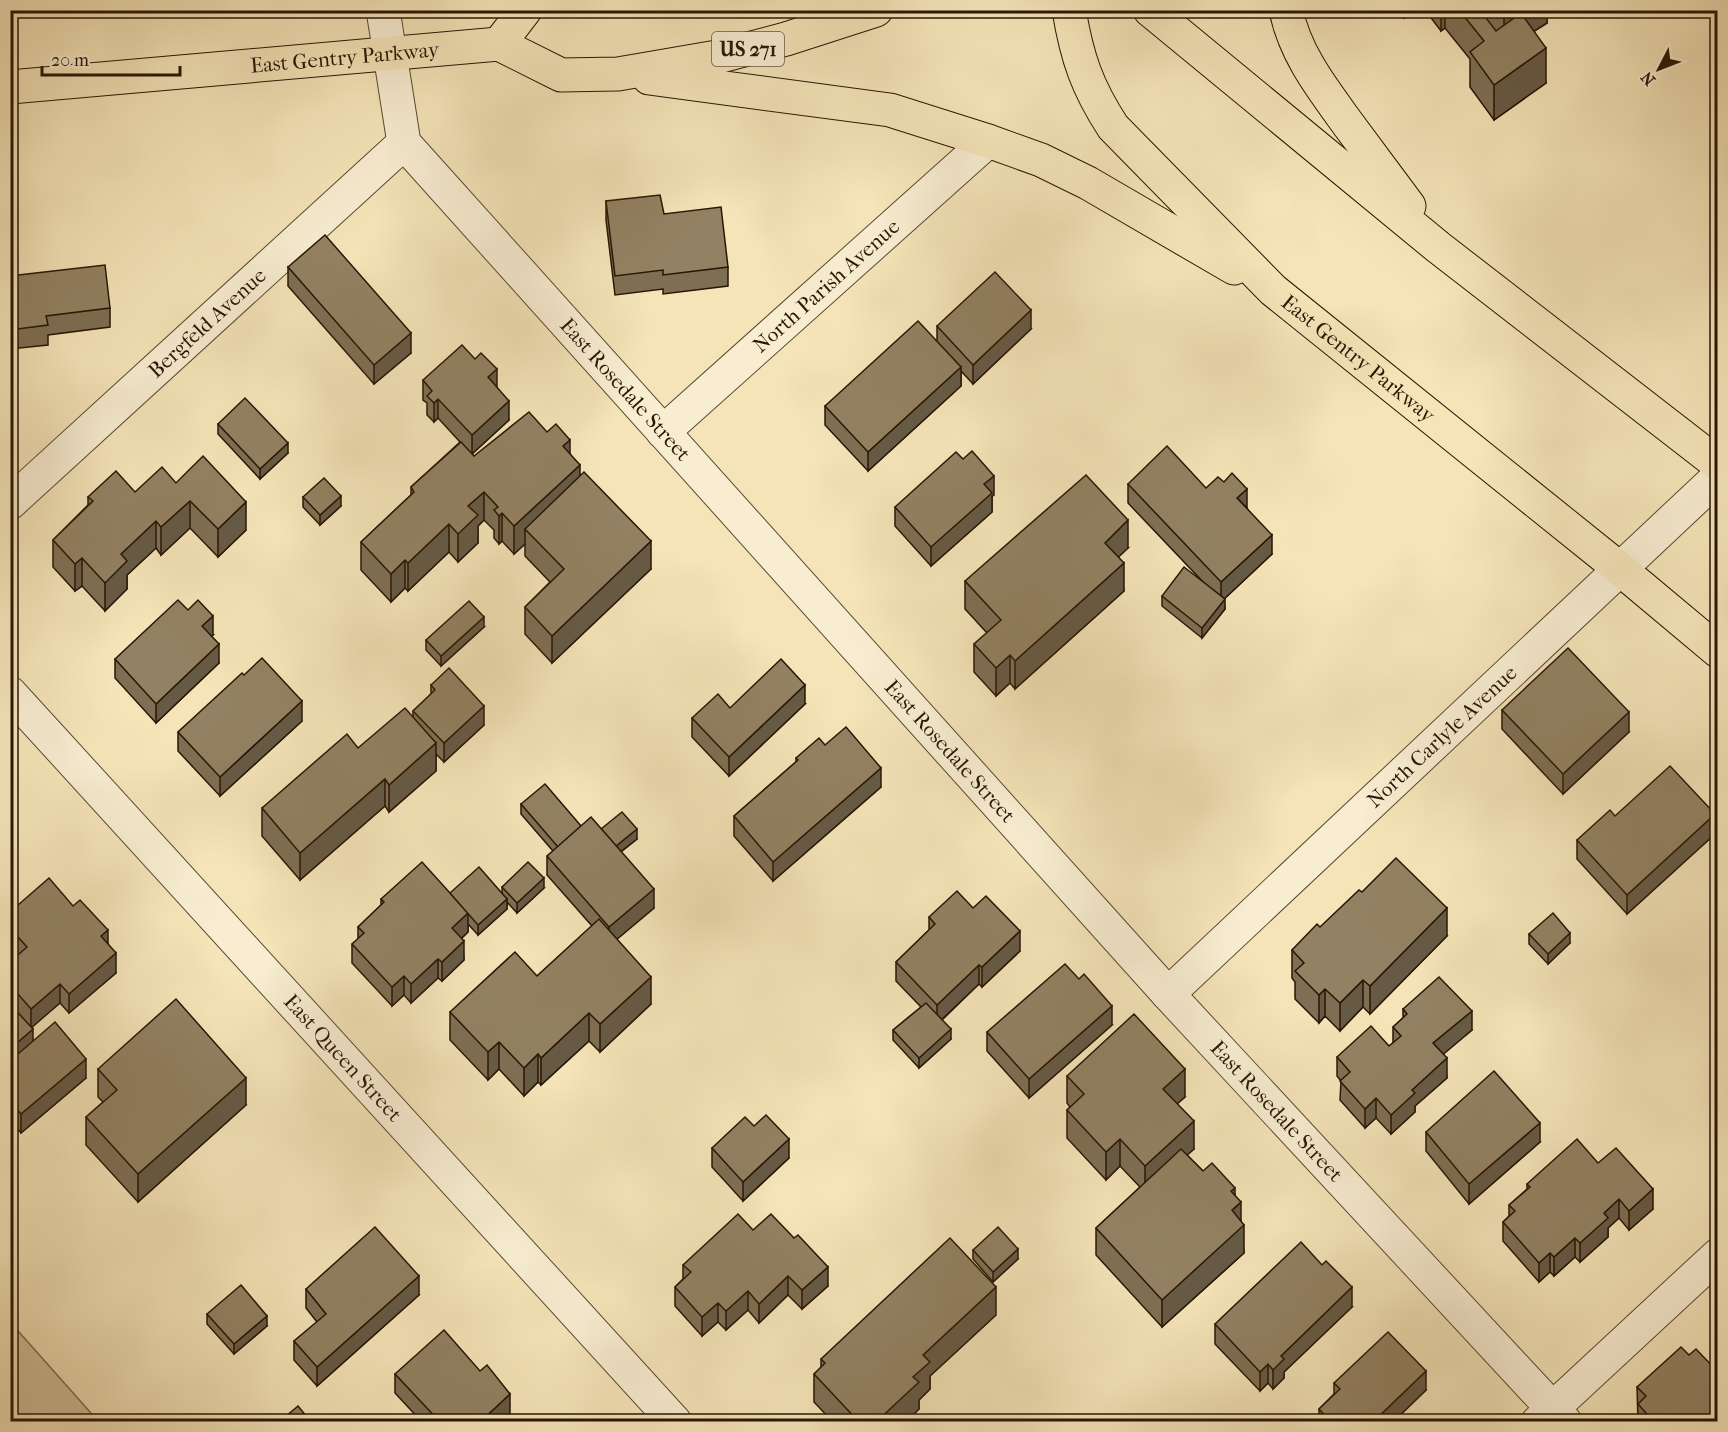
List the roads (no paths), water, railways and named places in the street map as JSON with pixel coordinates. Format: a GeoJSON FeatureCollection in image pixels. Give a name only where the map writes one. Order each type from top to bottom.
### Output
{"type":"FeatureCollection","features":[{"type":"Feature","properties":{"kind":"main road"},"geometry":{"type":"LineString","coordinates":[[499,44],[525,10]]}},
{"type":"Feature","properties":{"kind":"main road","name":"US 271"},"geometry":{"type":"LineString","coordinates":[[499,44],[561,75],[618,74],[717,57],[786,39],[876,10]]}},
{"type":"Feature","properties":{"kind":"main road","name":"East Gentry Parkway"},"geometry":{"type":"LineString","coordinates":[[1069,10],[1080,62],[1095,100],[1113,128],[1272,290],[1620,569],[1718,651]]}},
{"type":"Feature","properties":{"kind":"main road"},"geometry":{"type":"LineString","coordinates":[[1150,10],[1438,247],[1718,464]]}},
{"type":"Feature","properties":{"kind":"main road"},"geometry":{"type":"LineString","coordinates":[[1286,10],[1289,26],[1300,54],[1438,247]]}},
{"type":"Feature","properties":{"kind":"main road","name":"East Gentry Parkway"},"geometry":{"type":"LineString","coordinates":[[10,87],[134,78],[391,52],[499,44]]}},
{"type":"Feature","properties":{"kind":"main road"},"geometry":{"type":"LineString","coordinates":[[618,74],[890,110],[988,141],[1041,160],[1089,183],[1272,290]]}},
{"type":"Feature","properties":{"kind":"street"},"geometry":{"type":"LineString","coordinates":[[383,10],[404,143]]}},
{"type":"Feature","properties":{"kind":"street","name":"North Parish Avenue"},"geometry":{"type":"LineString","coordinates":[[663,432],[988,141]]}},
{"type":"Feature","properties":{"kind":"street","name":"East Rosedale Street"},"geometry":{"type":"LineString","coordinates":[[404,143],[1168,994],[1552,1417]]}},
{"type":"Feature","properties":{"kind":"street","name":"Bergfeld Avenue"},"geometry":{"type":"LineString","coordinates":[[10,503],[404,143]]}},
{"type":"Feature","properties":{"kind":"street","name":"North Carlyle Avenue"},"geometry":{"type":"LineString","coordinates":[[1168,994],[1718,477]]}},
{"type":"Feature","properties":{"kind":"street","name":"East Queen Street"},"geometry":{"type":"LineString","coordinates":[[10,693],[675,1422]]}},
{"type":"Feature","properties":{"kind":"street"},"geometry":{"type":"LineString","coordinates":[[1552,1417],[1718,1255]]}}]}
